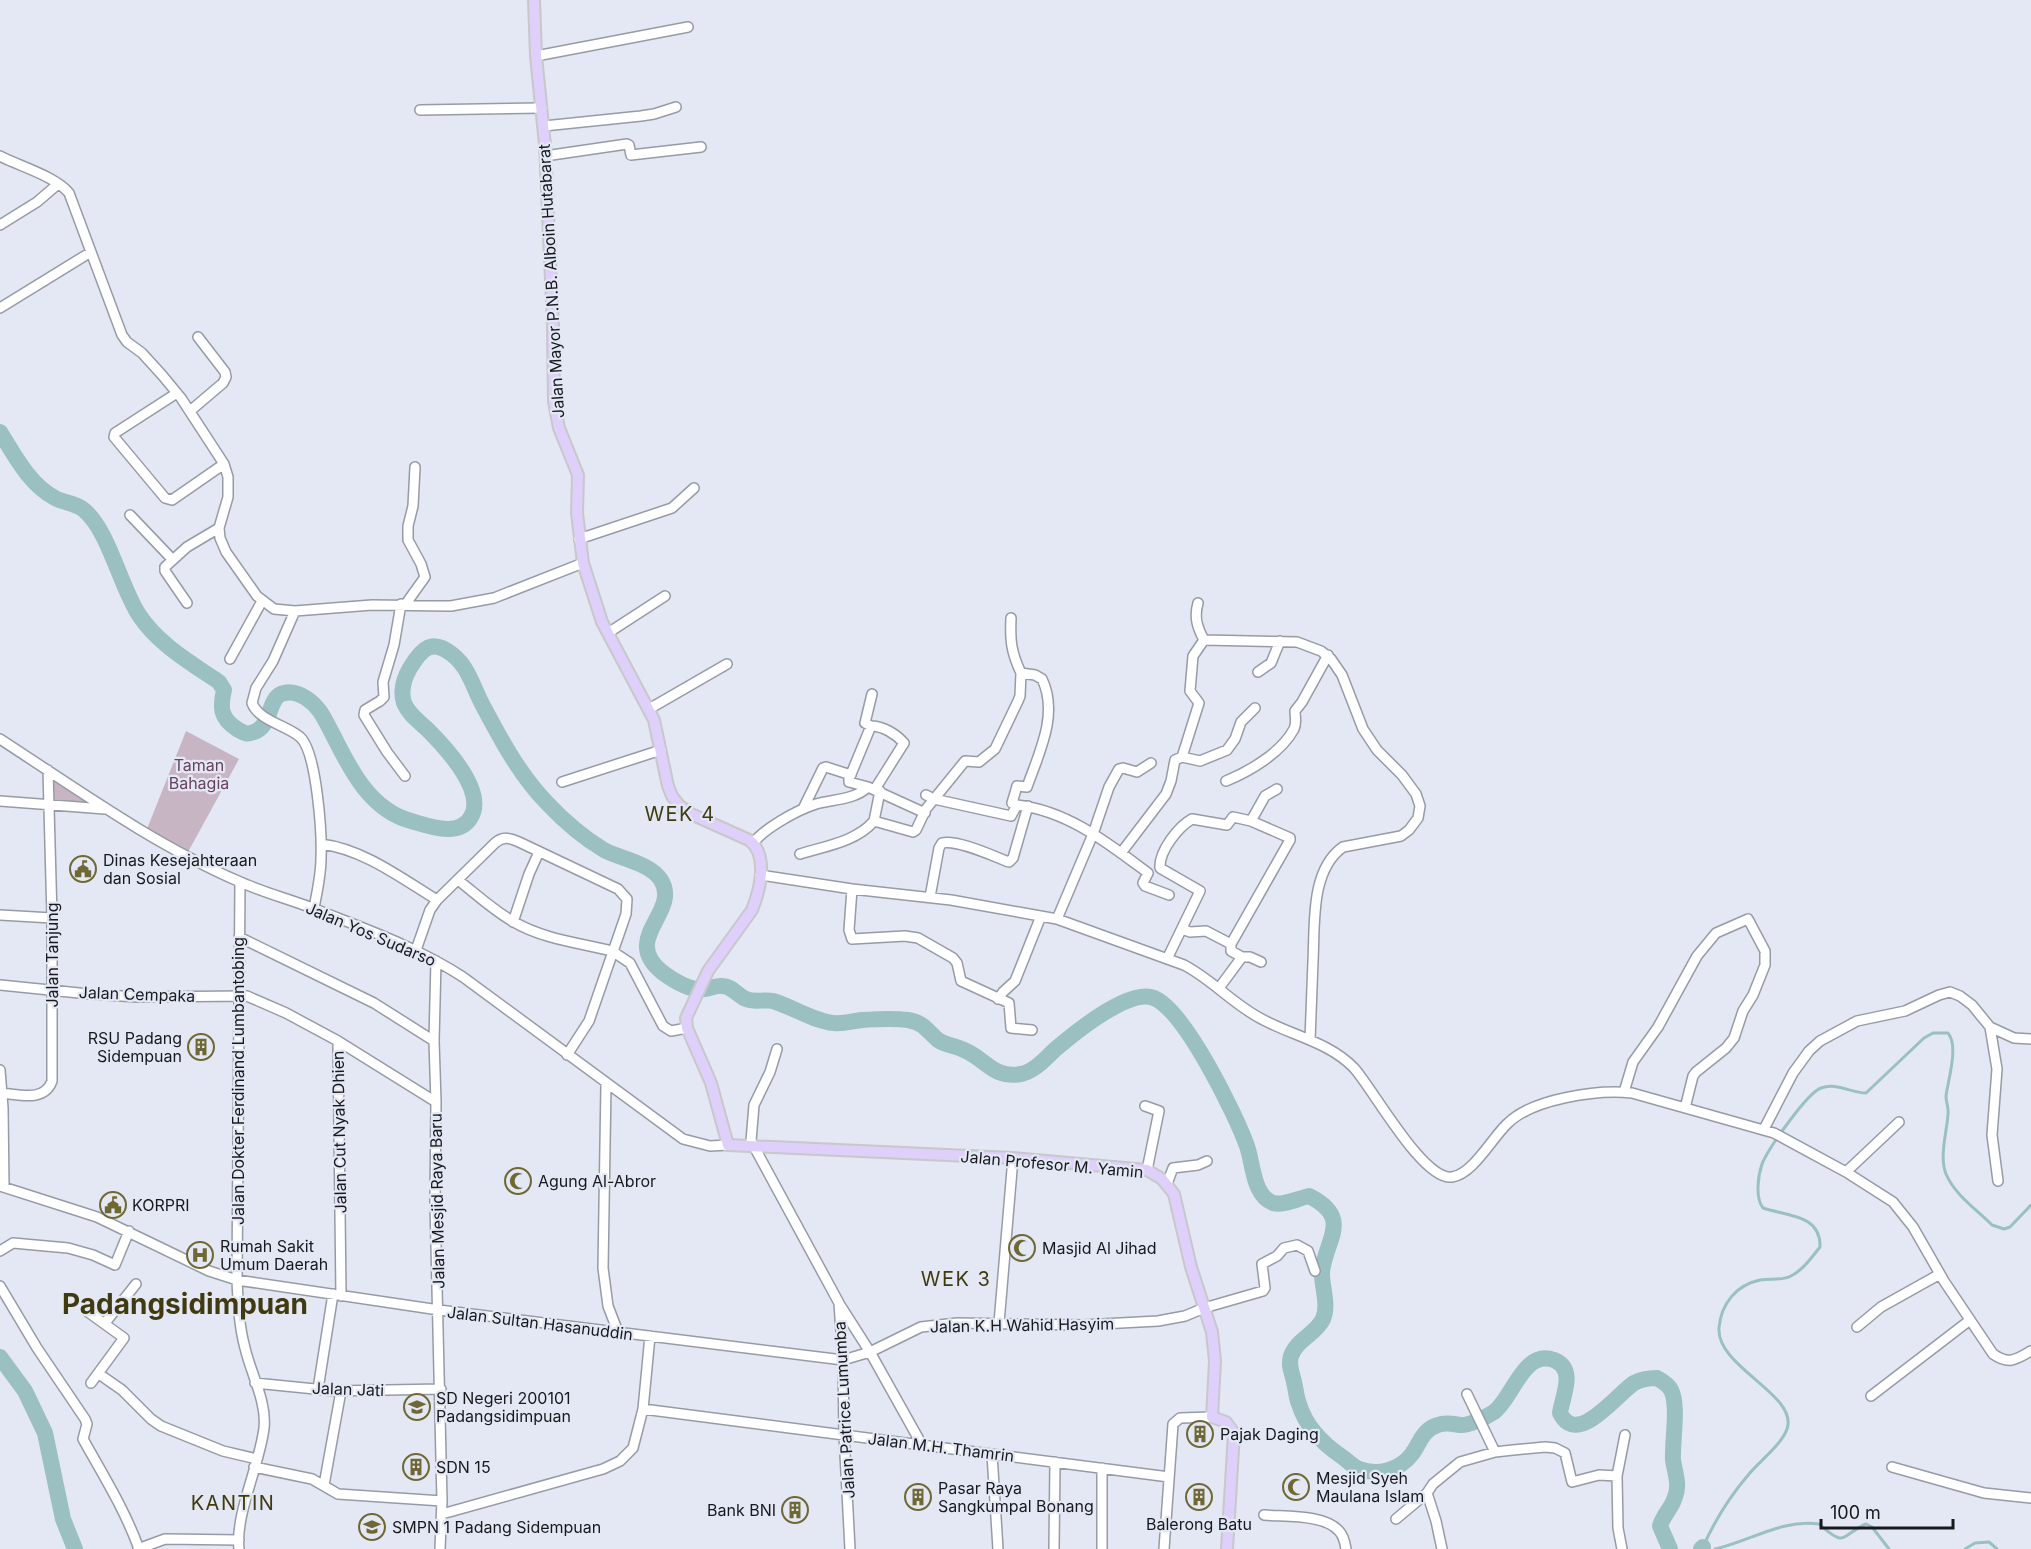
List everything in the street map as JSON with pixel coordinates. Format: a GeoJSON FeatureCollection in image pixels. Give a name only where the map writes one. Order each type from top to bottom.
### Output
{"type":"FeatureCollection","features":[{"type":"Feature","properties":{"kind":"main road","name":"Jalan Mayor P.N.B. Alboin Hutabarat"},"geometry":{"type":"LineString","coordinates":[[534,0],[536,56],[544,126],[554,402],[559,428],[578,475],[577,513],[583,563],[599,615],[657,728],[672,796],[679,805],[708,823],[744,837],[753,843]]}},
{"type":"Feature","properties":{"kind":"main road"},"geometry":{"type":"LineString","coordinates":[[728,1145],[711,1083],[687,1028],[686,1015],[708,971],[752,910],[756,900],[760,855],[753,843]]}},
{"type":"Feature","properties":{"kind":"main road","name":"Jalan Profesor M. Yamin"},"geometry":{"type":"LineString","coordinates":[[728,1145],[1013,1158],[1147,1170],[1167,1184],[1176,1200],[1191,1267],[1215,1348],[1212,1417]]}},
{"type":"Feature","properties":{"kind":"main road"},"geometry":{"type":"LineString","coordinates":[[1212,1417],[1226,1422],[1234,1433],[1227,1549]]}},
{"type":"Feature","properties":{"kind":"street"},"geometry":{"type":"LineString","coordinates":[[536,56],[688,27]]}},
{"type":"Feature","properties":{"kind":"street"},"geometry":{"type":"LineString","coordinates":[[544,126],[641,116],[676,107]]}},
{"type":"Feature","properties":{"kind":"street"},"geometry":{"type":"LineString","coordinates":[[420,110],[542,108]]}},
{"type":"Feature","properties":{"kind":"street"},"geometry":{"type":"LineString","coordinates":[[545,156],[627,144],[632,155],[701,147]]}},
{"type":"Feature","properties":{"kind":"street"},"geometry":{"type":"LineString","coordinates":[[1,159],[58,184],[69,193],[122,335],[127,342],[142,353],[177,393],[224,464],[228,477],[228,497],[219,528],[220,538],[226,552],[262,602],[278,610],[295,611],[403,604],[437,607],[471,603],[494,598],[583,563]]}},
{"type":"Feature","properties":{"kind":"street"},"geometry":{"type":"LineString","coordinates":[[0,225],[37,202],[58,184]]}},
{"type":"Feature","properties":{"kind":"street"},"geometry":{"type":"LineString","coordinates":[[0,308],[91,252]]}},
{"type":"Feature","properties":{"kind":"street"},"geometry":{"type":"LineString","coordinates":[[190,411],[223,383],[226,377],[225,372],[198,337]]}},
{"type":"Feature","properties":{"kind":"street"},"geometry":{"type":"LineString","coordinates":[[177,393],[115,433],[114,437],[169,500],[224,464]]}},
{"type":"Feature","properties":{"kind":"street"},"geometry":{"type":"LineString","coordinates":[[405,776],[364,715],[365,710],[380,702],[384,697],[383,682],[403,604],[425,577],[408,540],[415,466]]}},
{"type":"Feature","properties":{"kind":"street"},"geometry":{"type":"LineString","coordinates":[[579,539],[672,508],[694,488]]}},
{"type":"Feature","properties":{"kind":"street"},"geometry":{"type":"LineString","coordinates":[[130,515],[172,559]]}},
{"type":"Feature","properties":{"kind":"street"},"geometry":{"type":"LineString","coordinates":[[187,603],[165,569],[172,559],[187,547],[219,528]]}},
{"type":"Feature","properties":{"kind":"street"},"geometry":{"type":"LineString","coordinates":[[608,633],[664,596]]}},
{"type":"Feature","properties":{"kind":"street"},"geometry":{"type":"LineString","coordinates":[[230,659],[262,602]]}},
{"type":"Feature","properties":{"kind":"street"},"geometry":{"type":"LineString","coordinates":[[1198,603],[1197,623],[1204,640]]}},
{"type":"Feature","properties":{"kind":"street"},"geometry":{"type":"LineString","coordinates":[[295,611],[273,661],[253,695],[253,706],[259,713],[301,738],[310,759],[321,844],[320,871],[314,909]]}},
{"type":"Feature","properties":{"kind":"street"},"geometry":{"type":"LineString","coordinates":[[874,821],[913,832],[925,813],[930,797],[965,761],[978,762],[995,749],[1020,696],[1021,673],[1010,646],[1011,618]]}},
{"type":"Feature","properties":{"kind":"street"},"geometry":{"type":"LineString","coordinates":[[1204,640],[1297,642],[1328,655],[1342,675],[1363,729],[1377,750],[1402,775],[1416,794],[1420,806],[1418,818],[1401,836],[1343,847],[1335,852],[1322,874],[1313,920],[1310,1041]]}},
{"type":"Feature","properties":{"kind":"street"},"geometry":{"type":"LineString","coordinates":[[1182,757],[1199,703],[1190,690],[1193,656],[1204,640]]}},
{"type":"Feature","properties":{"kind":"street"},"geometry":{"type":"LineString","coordinates":[[1258,672],[1271,663],[1280,641]]}},
{"type":"Feature","properties":{"kind":"street"},"geometry":{"type":"LineString","coordinates":[[1226,781],[1259,763],[1279,747],[1294,729],[1295,711],[1328,655]]}},
{"type":"Feature","properties":{"kind":"street"},"geometry":{"type":"LineString","coordinates":[[649,709],[727,664]]}},
{"type":"Feature","properties":{"kind":"street"},"geometry":{"type":"LineString","coordinates":[[1021,673],[1035,675],[1042,679],[1049,719],[1027,787],[1017,786],[1012,802],[1056,814],[1093,834],[1148,873],[1143,883],[1145,886],[1169,895]]}},
{"type":"Feature","properties":{"kind":"street"},"geometry":{"type":"LineString","coordinates":[[753,843],[763,833],[803,809],[859,796],[874,789],[904,743],[880,727],[865,723],[872,694]]}},
{"type":"Feature","properties":{"kind":"street"},"geometry":{"type":"LineString","coordinates":[[1121,853],[1166,794],[1172,781],[1173,765],[1177,759],[1182,757],[1200,761],[1227,750],[1235,739],[1240,722],[1255,708]]}},
{"type":"Feature","properties":{"kind":"street"},"geometry":{"type":"LineString","coordinates":[[871,726],[849,782],[874,789],[925,813]]}},
{"type":"Feature","properties":{"kind":"street","name":"Jalan Yos Sudarso"},"geometry":{"type":"LineString","coordinates":[[0,739],[175,850],[240,882],[416,950],[436,961],[463,977],[683,1139],[710,1146],[728,1145]]}},
{"type":"Feature","properties":{"kind":"street"},"geometry":{"type":"LineString","coordinates":[[562,782],[661,750]]}},
{"type":"Feature","properties":{"kind":"street"},"geometry":{"type":"LineString","coordinates":[[1057,919],[1093,834],[1109,787],[1119,769],[1137,772],[1151,763]]}},
{"type":"Feature","properties":{"kind":"street"},"geometry":{"type":"LineString","coordinates":[[803,809],[823,768],[850,775]]}},
{"type":"Feature","properties":{"kind":"street","name":"Jalan Tanjung"},"geometry":{"type":"LineString","coordinates":[[1,1093],[38,1095],[50,1086],[53,1069],[48,770]]}},
{"type":"Feature","properties":{"kind":"street"},"geometry":{"type":"LineString","coordinates":[[800,854],[856,835],[869,828],[874,821],[874,789]]}},
{"type":"Feature","properties":{"kind":"street"},"geometry":{"type":"LineString","coordinates":[[1251,821],[1266,796],[1277,789]]}},
{"type":"Feature","properties":{"kind":"street"},"geometry":{"type":"LineString","coordinates":[[930,797],[1011,816],[1017,805]]}},
{"type":"Feature","properties":{"kind":"street"},"geometry":{"type":"LineString","coordinates":[[0,801],[109,809]]}},
{"type":"Feature","properties":{"kind":"street"},"geometry":{"type":"LineString","coordinates":[[930,897],[939,848],[942,843],[958,845],[1009,862],[1013,858],[1028,806]]}},
{"type":"Feature","properties":{"kind":"street"},"geometry":{"type":"LineString","coordinates":[[1167,959],[1200,891],[1160,868],[1166,848],[1177,832],[1192,819],[1227,825],[1233,817],[1251,821],[1287,836],[1290,840],[1231,944],[1231,951],[1242,957],[1250,957],[1261,962]]}},
{"type":"Feature","properties":{"kind":"street"},"geometry":{"type":"LineString","coordinates":[[416,950],[430,910],[437,900],[503,838],[512,839],[618,889],[627,902],[626,914],[587,1027],[567,1055]]}},
{"type":"Feature","properties":{"kind":"street"},"geometry":{"type":"LineString","coordinates":[[321,844],[347,850],[362,857],[437,900]]}},
{"type":"Feature","properties":{"kind":"street"},"geometry":{"type":"LineString","coordinates":[[513,922],[539,852]]}},
{"type":"Feature","properties":{"kind":"street"},"geometry":{"type":"LineString","coordinates":[[760,875],[852,889],[930,897],[1057,919],[1184,964],[1201,974],[1258,1018],[1339,1055],[1354,1068],[1413,1149],[1429,1167],[1440,1175],[1450,1178],[1467,1168],[1508,1122],[1525,1112],[1572,1096],[1591,1093],[1624,1092],[1774,1132],[1846,1172],[1893,1202],[1913,1227],[1970,1320],[1993,1353],[2001,1360],[2015,1360],[2031,1351]]}},
{"type":"Feature","properties":{"kind":"street"},"geometry":{"type":"LineString","coordinates":[[458,880],[513,922],[546,935],[612,951],[626,959],[663,1026],[671,1031],[687,1028]]}},
{"type":"Feature","properties":{"kind":"street","name":"Jalan Dokter Ferdinand Lumbantobing"},"geometry":{"type":"LineString","coordinates":[[239,1544],[241,1522],[264,1428],[264,1419],[244,1346],[237,1280],[240,882]]}},
{"type":"Feature","properties":{"kind":"street"},"geometry":{"type":"LineString","coordinates":[[852,889],[849,930],[852,939],[912,936],[918,938],[953,958],[957,963],[961,981],[1009,1004],[1011,1028],[1032,1030]]}},
{"type":"Feature","properties":{"kind":"street"},"geometry":{"type":"LineString","coordinates":[[0,915],[52,918]]}},
{"type":"Feature","properties":{"kind":"street"},"geometry":{"type":"LineString","coordinates":[[998,999],[1014,981],[1041,916]]}},
{"type":"Feature","properties":{"kind":"street"},"geometry":{"type":"LineString","coordinates":[[1624,1092],[1633,1062],[1658,1027],[1697,956],[1716,933],[1748,919],[1753,924],[1765,951],[1766,965],[1743,1011],[1734,1038],[1726,1048],[1693,1076],[1685,1107]]}},
{"type":"Feature","properties":{"kind":"street"},"geometry":{"type":"LineString","coordinates":[[1182,930],[1206,931],[1231,944]]}},
{"type":"Feature","properties":{"kind":"street"},"geometry":{"type":"LineString","coordinates":[[239,937],[374,1003],[434,1041]]}},
{"type":"Feature","properties":{"kind":"street"},"geometry":{"type":"LineString","coordinates":[[1220,988],[1242,957]]}},
{"type":"Feature","properties":{"kind":"street","name":"Jalan Mesjid Raya Baru"},"geometry":{"type":"LineString","coordinates":[[436,961],[435,1202],[441,1389],[440,1549]]}},
{"type":"Feature","properties":{"kind":"street","name":"Jalan Cempaka"},"geometry":{"type":"LineString","coordinates":[[0,985],[138,997],[239,995]]}},
{"type":"Feature","properties":{"kind":"street"},"geometry":{"type":"LineString","coordinates":[[1764,1129],[1793,1073],[1809,1051],[1820,1041],[1857,1021],[1905,1011],[1950,992],[1972,1005],[1990,1027],[2014,1038],[2031,1039]]}},
{"type":"Feature","properties":{"kind":"street"},"geometry":{"type":"LineString","coordinates":[[239,995],[254,999],[338,1041],[436,1102]]}},
{"type":"Feature","properties":{"kind":"street"},"geometry":{"type":"LineString","coordinates":[[1990,1027],[1997,1069],[1992,1134],[1998,1181]]}},
{"type":"Feature","properties":{"kind":"street","name":"Jalan Cut Nyak Dhien"},"geometry":{"type":"LineString","coordinates":[[318,1389],[337,1295],[338,1041]]}},
{"type":"Feature","properties":{"kind":"street"},"geometry":{"type":"LineString","coordinates":[[755,1147],[751,1141],[754,1105],[770,1072],[777,1049]]}},
{"type":"Feature","properties":{"kind":"street"},"geometry":{"type":"LineString","coordinates":[[0,1070],[2,1187]]}},
{"type":"Feature","properties":{"kind":"street"},"geometry":{"type":"LineString","coordinates":[[606,1084],[603,1268],[608,1306],[618,1332]]}},
{"type":"Feature","properties":{"kind":"street"},"geometry":{"type":"LineString","coordinates":[[1145,1106],[1159,1111],[1147,1170]]}},
{"type":"Feature","properties":{"kind":"street"},"geometry":{"type":"LineString","coordinates":[[1846,1172],[1899,1122]]}},
{"type":"Feature","properties":{"kind":"street","name":"Jalan Patrice Lumumba"},"geometry":{"type":"LineString","coordinates":[[755,1147],[838,1303],[843,1360],[850,1549]]}},
{"type":"Feature","properties":{"kind":"street"},"geometry":{"type":"LineString","coordinates":[[999,1323],[1013,1158]]}},
{"type":"Feature","properties":{"kind":"street"},"geometry":{"type":"LineString","coordinates":[[1167,1184],[1173,1167],[1198,1165],[1207,1161]]}},
{"type":"Feature","properties":{"kind":"street","name":"Jalan Sultan Hasanuddin"},"geometry":{"type":"LineString","coordinates":[[2,1187],[75,1209],[129,1231],[209,1271],[237,1280],[439,1310],[843,1360]]}},
{"type":"Feature","properties":{"kind":"street"},"geometry":{"type":"LineString","coordinates":[[0,1251],[13,1243],[68,1248],[93,1255],[115,1265],[129,1231]]}},
{"type":"Feature","properties":{"kind":"street","name":"Jalan K.H Wahid Hasyim"},"geometry":{"type":"LineString","coordinates":[[843,1360],[870,1352],[921,1327],[957,1323],[1134,1323],[1172,1320],[1263,1291],[1265,1288],[1262,1264],[1277,1256],[1284,1248],[1297,1245],[1310,1253],[1315,1271]]}},
{"type":"Feature","properties":{"kind":"street"},"geometry":{"type":"LineString","coordinates":[[1857,1327],[1881,1307],[1940,1274]]}},
{"type":"Feature","properties":{"kind":"street"},"geometry":{"type":"LineString","coordinates":[[105,1323],[136,1284]]}},
{"type":"Feature","properties":{"kind":"street"},"geometry":{"type":"LineString","coordinates":[[0,1286],[37,1348],[85,1419],[87,1424],[83,1439],[128,1521],[139,1549],[165,1539],[217,1538],[239,1544]]}},
{"type":"Feature","properties":{"kind":"street"},"geometry":{"type":"LineString","coordinates":[[838,1303],[870,1352],[922,1445]]}},
{"type":"Feature","properties":{"kind":"street"},"geometry":{"type":"LineString","coordinates":[[88,1311],[124,1338],[91,1383]]}},
{"type":"Feature","properties":{"kind":"street"},"geometry":{"type":"LineString","coordinates":[[1871,1396],[1970,1320]]}},
{"type":"Feature","properties":{"kind":"street"},"geometry":{"type":"LineString","coordinates":[[442,1514],[614,1465],[627,1456],[633,1448],[643,1409],[650,1336]]}},
{"type":"Feature","properties":{"kind":"street"},"geometry":{"type":"LineString","coordinates":[[99,1374],[122,1390],[161,1426],[255,1463],[312,1479],[334,1493],[345,1496],[442,1501]]}},
{"type":"Feature","properties":{"kind":"street","name":"Jalan Jati"},"geometry":{"type":"LineString","coordinates":[[255,1383],[341,1391],[441,1389]]}},
{"type":"Feature","properties":{"kind":"street"},"geometry":{"type":"LineString","coordinates":[[324,1485],[341,1391]]}},
{"type":"Feature","properties":{"kind":"street"},"geometry":{"type":"LineString","coordinates":[[1467,1394],[1495,1452]]}},
{"type":"Feature","properties":{"kind":"street","name":"Jalan M.H. Thamrin"},"geometry":{"type":"LineString","coordinates":[[643,1409],[1168,1477]]}},
{"type":"Feature","properties":{"kind":"street"},"geometry":{"type":"LineString","coordinates":[[1164,1549],[1171,1432],[1174,1421],[1180,1418],[1212,1417]]}},
{"type":"Feature","properties":{"kind":"street"},"geometry":{"type":"LineString","coordinates":[[1622,1549],[1618,1528],[1617,1476],[1624,1436]]}},
{"type":"Feature","properties":{"kind":"street"},"geometry":{"type":"LineString","coordinates":[[1396,1519],[1460,1462],[1495,1452],[1555,1448],[1565,1453],[1572,1482],[1599,1475],[1617,1476]]}},
{"type":"Feature","properties":{"kind":"street"},"geometry":{"type":"LineString","coordinates":[[992,1454],[998,1549]]}},
{"type":"Feature","properties":{"kind":"street"},"geometry":{"type":"LineString","coordinates":[[1054,1549],[1055,1462]]}},
{"type":"Feature","properties":{"kind":"street"},"geometry":{"type":"LineString","coordinates":[[1892,1467],[1984,1493],[2031,1498]]}},
{"type":"Feature","properties":{"kind":"street"},"geometry":{"type":"LineString","coordinates":[[1102,1468],[1102,1549]]}},
{"type":"Feature","properties":{"kind":"street"},"geometry":{"type":"LineString","coordinates":[[1426,1492],[1442,1549]]}},
{"type":"Feature","properties":{"kind":"street"},"geometry":{"type":"LineString","coordinates":[[1264,1515],[1317,1519],[1326,1522],[1339,1530],[1346,1549]]}},
{"type":"Feature","properties":{"kind":"green space","name":"Taman Bahagia"},"geometry":{"type":"Polygon","coordinates":[[[186,731],[239,759],[188,852],[147,829],[186,731]]]}},
{"type":"Feature","properties":{"kind":"green space"},"geometry":{"type":"Polygon","coordinates":[[[50,773],[103,807],[51,803],[50,773]]]}},
{"type":"Feature","properties":{"kind":"waterway"},"geometry":{"type":"LineString","coordinates":[[0,432],[23,469],[38,485],[55,498],[81,508],[93,519],[139,615],[165,644],[219,682],[224,690],[222,702],[224,716],[231,725],[245,733],[254,732],[264,725],[279,695],[289,692],[303,696],[322,714],[354,774],[373,798],[397,816],[443,829],[459,827],[466,823],[474,807],[473,795],[462,770],[436,738],[409,711],[404,703],[403,689],[408,672],[423,651],[433,646],[453,655],[466,671],[495,729],[511,755],[547,803],[596,845],[643,865],[661,880],[665,892],[664,903],[648,936],[647,948],[651,960],[662,972],[682,985],[699,989],[726,986],[749,1000],[773,1001],[818,1020],[834,1023],[885,1019],[914,1021],[941,1042],[961,1048],[996,1071],[1011,1075],[1032,1070],[1078,1031],[1118,1005],[1132,999],[1154,998],[1180,1022],[1208,1064],[1241,1131],[1261,1194],[1277,1204],[1309,1196],[1331,1213],[1334,1222],[1333,1232],[1322,1274],[1325,1314],[1316,1329],[1294,1350],[1290,1363],[1302,1412],[1310,1427],[1321,1440],[1356,1468],[1381,1472],[1395,1468],[1407,1460],[1425,1433],[1433,1427],[1443,1424],[1468,1424],[1494,1412],[1526,1368],[1534,1362],[1543,1359],[1554,1360],[1561,1364],[1567,1377],[1560,1413],[1567,1422],[1576,1425],[1597,1416],[1634,1383],[1657,1378],[1670,1388],[1675,1405],[1673,1460],[1677,1488],[1674,1501],[1660,1526],[1670,1549]]}},
{"type":"Feature","properties":{"kind":"waterway"},"geometry":{"type":"LineString","coordinates":[[1707,1549],[1703,1547],[1729,1500],[1749,1474],[1780,1441],[1787,1429],[1787,1416],[1781,1404],[1730,1355],[1722,1342],[1719,1328],[1723,1311],[1737,1291],[1760,1280],[1791,1276],[1803,1267],[1820,1247],[1819,1236],[1815,1228],[1800,1218],[1763,1208],[1758,1193],[1762,1164],[1789,1122],[1807,1100],[1815,1092],[1827,1086],[1866,1093],[1924,1038],[1933,1033],[1948,1033],[1953,1046],[1953,1054],[1946,1096],[1948,1112],[1943,1160],[1946,1174],[1960,1195],[1992,1225],[2004,1229],[2010,1227],[2031,1205]]}},
{"type":"Feature","properties":{"kind":"waterway"},"geometry":{"type":"LineString","coordinates":[[0,1357],[25,1391],[45,1433],[63,1519],[75,1549]]}},
{"type":"Feature","properties":{"kind":"waterway"},"geometry":{"type":"LineString","coordinates":[[1715,1549],[1779,1528],[1805,1523],[1819,1524],[1839,1538],[1843,1538],[1866,1524],[1872,1527],[1889,1549]]}},
{"type":"Feature","properties":{"kind":"waterway"},"geometry":{"type":"LineString","coordinates":[[1965,1549],[1975,1543],[1989,1542],[1997,1549]]}},
{"type":"Feature","properties":{"kind":"place","name":"Dinas Kesejahteraan dan Sosial"},"geometry":{"type":"Point","coordinates":[83,869]}},
{"type":"Feature","properties":{"kind":"place","name":"RSU Padang Sidempuan"},"geometry":{"type":"Point","coordinates":[201,1047]}},
{"type":"Feature","properties":{"kind":"place","name":"Agung Al-Abror"},"geometry":{"type":"Point","coordinates":[518,1181]}},
{"type":"Feature","properties":{"kind":"place","name":"KORPRI"},"geometry":{"type":"Point","coordinates":[113,1205]}},
{"type":"Feature","properties":{"kind":"place","name":"Masjid Al Jihad"},"geometry":{"type":"Point","coordinates":[1022,1248]}},
{"type":"Feature","properties":{"kind":"place","name":"Rumah Sakit Umum Daerah"},"geometry":{"type":"Point","coordinates":[200,1255]}},
{"type":"Feature","properties":{"kind":"place","name":"SD Negeri 200101 Padangsidimpuan"},"geometry":{"type":"Point","coordinates":[417,1407]}},
{"type":"Feature","properties":{"kind":"place","name":"Pajak Daging"},"geometry":{"type":"Point","coordinates":[1200,1434]}},
{"type":"Feature","properties":{"kind":"place","name":"SDN 15"},"geometry":{"type":"Point","coordinates":[416,1467]}},
{"type":"Feature","properties":{"kind":"place","name":"Mesjid Syeh Maulana Islam"},"geometry":{"type":"Point","coordinates":[1296,1487]}},
{"type":"Feature","properties":{"kind":"place","name":"Pasar Raya Sangkumpal Bonang"},"geometry":{"type":"Point","coordinates":[918,1497]}},
{"type":"Feature","properties":{"kind":"place","name":"Balerong Batu"},"geometry":{"type":"Point","coordinates":[1199,1497]}},
{"type":"Feature","properties":{"kind":"place","name":"Bank BNI"},"geometry":{"type":"Point","coordinates":[795,1510]}},
{"type":"Feature","properties":{"kind":"place","name":"SMPN 1 Padang Sidempuan"},"geometry":{"type":"Point","coordinates":[372,1527]}},
{"type":"Feature","properties":{"kind":"district","name":"WEK 4"},"geometry":{"type":"Point","coordinates":[680,814]}},
{"type":"Feature","properties":{"kind":"district","name":"WEK 3"},"geometry":{"type":"Point","coordinates":[956,1279]}},
{"type":"Feature","properties":{"kind":"district","name":"Padangsidimpuan"},"geometry":{"type":"Point","coordinates":[185,1304]}},
{"type":"Feature","properties":{"kind":"district","name":"KANTIN"},"geometry":{"type":"Point","coordinates":[233,1503]}}]}
